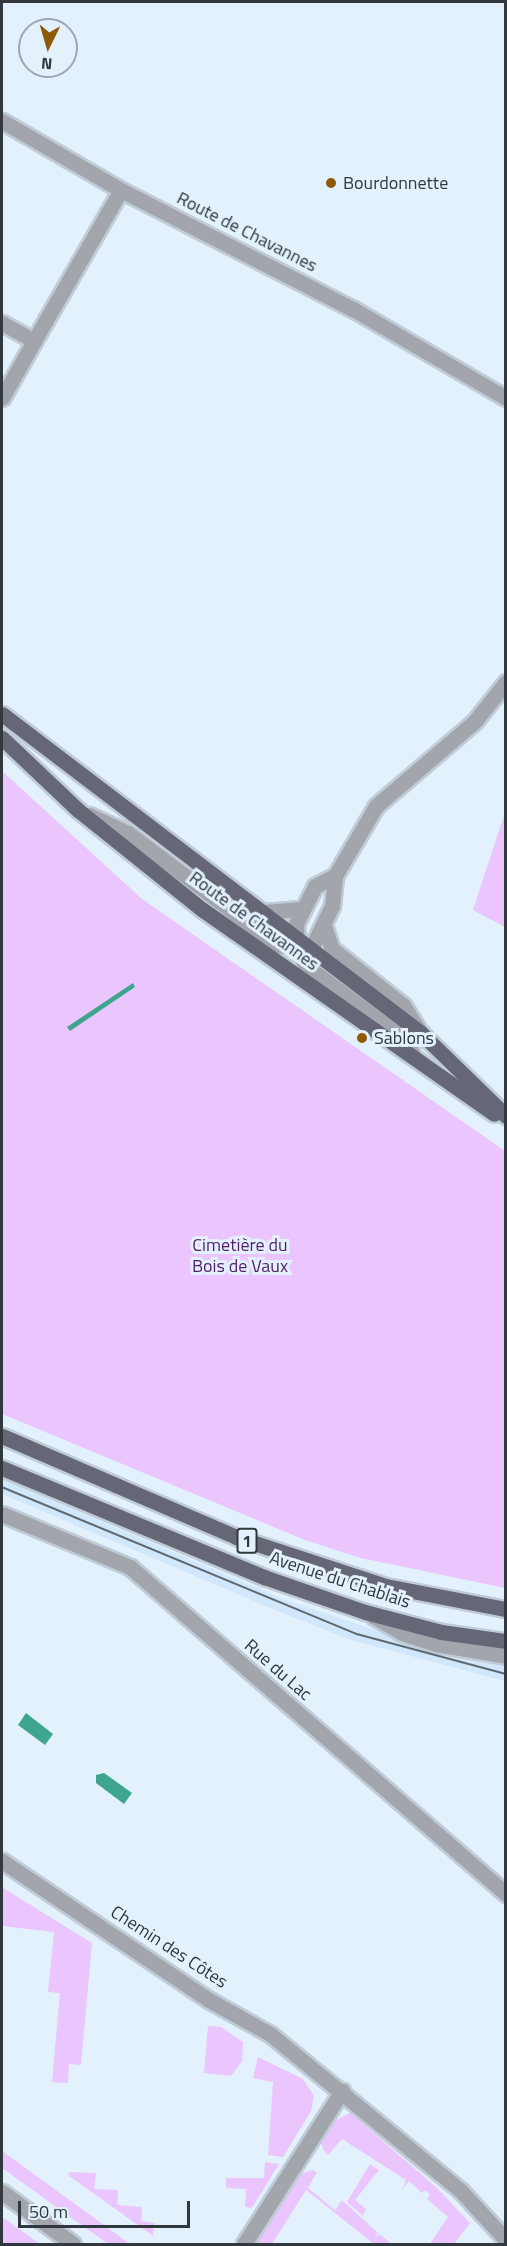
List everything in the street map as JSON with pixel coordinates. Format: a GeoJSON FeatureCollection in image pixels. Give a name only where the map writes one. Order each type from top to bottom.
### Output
{"type":"FeatureCollection","features":[{"type":"Feature","properties":{"kind":"main road","name":"Route de Chavannes"},"geometry":{"type":"LineString","coordinates":[[2,714],[264,912],[301,944],[421,1033],[506,1116]]}},
{"type":"Feature","properties":{"kind":"main road","name":"Route de Chavannes"},"geometry":{"type":"LineString","coordinates":[[2,738],[78,810],[203,910],[506,1121]]}},
{"type":"Feature","properties":{"kind":"main road","name":"Avenue du Chablais"},"geometry":{"type":"LineString","coordinates":[[2,1436],[236,1537],[386,1586],[506,1609]]}},
{"type":"Feature","properties":{"kind":"main road","name":"Avenue du Chablais"},"geometry":{"type":"LineString","coordinates":[[2,1468],[171,1540],[365,1611],[441,1632],[506,1641]]}},
{"type":"Feature","properties":{"kind":"street","name":"Route de Chavannes"},"geometry":{"type":"LineString","coordinates":[[2,121],[121,190],[279,269],[506,398]]}},
{"type":"Feature","properties":{"kind":"street"},"geometry":{"type":"LineString","coordinates":[[2,398],[121,190]]}},
{"type":"Feature","properties":{"kind":"street"},"geometry":{"type":"LineString","coordinates":[[2,323],[34,341]]}},
{"type":"Feature","properties":{"kind":"street","name":"Route de Chavannes"},"geometry":{"type":"LineString","coordinates":[[78,810],[128,833],[278,945],[301,944],[324,926],[334,876],[376,806],[475,722],[506,682]]}},
{"type":"Feature","properties":{"kind":"street","name":"Route de Chavannes"},"geometry":{"type":"LineString","coordinates":[[334,876],[315,886],[300,909],[301,944],[306,966],[407,1041],[413,1056]]}},
{"type":"Feature","properties":{"kind":"street"},"geometry":{"type":"LineString","coordinates":[[264,912],[300,909]]}},
{"type":"Feature","properties":{"kind":"street"},"geometry":{"type":"LineString","coordinates":[[324,926],[332,949],[403,1005],[421,1033]]}},
{"type":"Feature","properties":{"kind":"street","name":"Rue du Lac"},"geometry":{"type":"LineString","coordinates":[[2,1514],[130,1567],[506,1894]]}},
{"type":"Feature","properties":{"kind":"street"},"geometry":{"type":"LineString","coordinates":[[365,1611],[402,1633],[436,1644],[506,1656]]}},
{"type":"Feature","properties":{"kind":"street","name":"Chemin des Côtes"},"geometry":{"type":"LineString","coordinates":[[2,1861],[209,2000],[270,2034],[342,2091],[461,2192],[506,2240]]}},
{"type":"Feature","properties":{"kind":"street"},"geometry":{"type":"LineString","coordinates":[[244,2244],[342,2091]]}},
{"type":"Feature","properties":{"kind":"street"},"geometry":{"type":"LineString","coordinates":[[2,2192],[73,2244]]}},
{"type":"Feature","properties":{"kind":"shaded area"},"geometry":{"type":"Polygon","coordinates":[[[133,983],[135,987],[70,1031],[67,1027],[133,983]]]}},
{"type":"Feature","properties":{"kind":"shaded area"},"geometry":{"type":"Polygon","coordinates":[[[2,1479],[283,1599],[428,1648],[505,1662],[505,1681],[351,1640],[273,1609],[2,1494],[2,1479]]]}},
{"type":"Feature","properties":{"kind":"shaded area"},"geometry":{"type":"Polygon","coordinates":[[[26,1713],[53,1734],[45,1745],[18,1725],[26,1713]]]}},
{"type":"Feature","properties":{"kind":"shaded area"},"geometry":{"type":"Polygon","coordinates":[[[104,1773],[132,1793],[124,1804],[96,1783],[96,1775],[104,1773]]]}},
{"type":"Feature","properties":{"kind":"green space","name":"Cimetière du Bois de Vaux"},"geometry":{"type":"Polygon","coordinates":[[[2,771],[142,899],[505,1151],[505,1588],[361,1558],[305,1540],[2,1414],[2,771]]]}},
{"type":"Feature","properties":{"kind":"green space"},"geometry":{"type":"Polygon","coordinates":[[[505,812],[505,927],[473,910],[505,812]]]}},
{"type":"Feature","properties":{"kind":"green space"},"geometry":{"type":"Polygon","coordinates":[[[3,1888],[92,1943],[81,2065],[69,2064],[68,2083],[52,2082],[60,1993],[48,1992],[54,1932],[3,1926],[2,1935],[3,1888]]]}},
{"type":"Feature","properties":{"kind":"green space"},"geometry":{"type":"Polygon","coordinates":[[[208,2026],[221,2027],[243,2042],[242,2061],[231,2076],[204,2073],[208,2026]]]}},
{"type":"Feature","properties":{"kind":"green space"},"geometry":{"type":"Polygon","coordinates":[[[258,2057],[303,2079],[314,2096],[311,2111],[283,2157],[268,2155],[273,2082],[253,2078],[258,2057]]]}},
{"type":"Feature","properties":{"kind":"green space"},"geometry":{"type":"Polygon","coordinates":[[[350,2113],[435,2186],[470,2223],[454,2244],[430,2244],[448,2217],[427,2199],[430,2194],[425,2190],[422,2193],[409,2181],[402,2190],[406,2180],[342,2139],[328,2155],[324,2151],[320,2140],[332,2122],[350,2113]]]}},
{"type":"Feature","properties":{"kind":"green space"},"geometry":{"type":"Polygon","coordinates":[[[2,2151],[130,2244],[108,2244],[2,2168],[2,2151]]]}},
{"type":"Feature","properties":{"kind":"green space"},"geometry":{"type":"Polygon","coordinates":[[[265,2162],[279,2164],[252,2208],[245,2207],[246,2189],[226,2188],[226,2178],[264,2178],[265,2162]]]}},
{"type":"Feature","properties":{"kind":"green space"},"geometry":{"type":"Polygon","coordinates":[[[370,2164],[379,2170],[355,2200],[366,2209],[363,2216],[347,2202],[370,2164]]]}},
{"type":"Feature","properties":{"kind":"green space"},"geometry":{"type":"Polygon","coordinates":[[[312,2170],[317,2172],[308,2188],[335,2210],[342,2200],[378,2233],[373,2240],[379,2234],[392,2244],[374,2244],[306,2190],[272,2244],[255,2244],[298,2175],[312,2170]]]}},
{"type":"Feature","properties":{"kind":"green space"},"geometry":{"type":"Polygon","coordinates":[[[70,2172],[96,2173],[94,2189],[118,2190],[117,2205],[142,2207],[141,2221],[154,2223],[153,2236],[68,2175],[70,2172]]]}},
{"type":"Feature","properties":{"kind":"green space"},"geometry":{"type":"Polygon","coordinates":[[[2,2217],[40,2244],[2,2244],[2,2217]]]}},
{"type":"Feature","properties":{"kind":"tram line"},"geometry":{"type":"LineString","coordinates":[[2,1487],[357,1634],[506,1674]]}},
{"type":"Feature","properties":{"kind":"place","name":"Bourdonnette"},"geometry":{"type":"Point","coordinates":[331,183]}},
{"type":"Feature","properties":{"kind":"place","name":"Sablons"},"geometry":{"type":"Point","coordinates":[362,1038]}}]}
